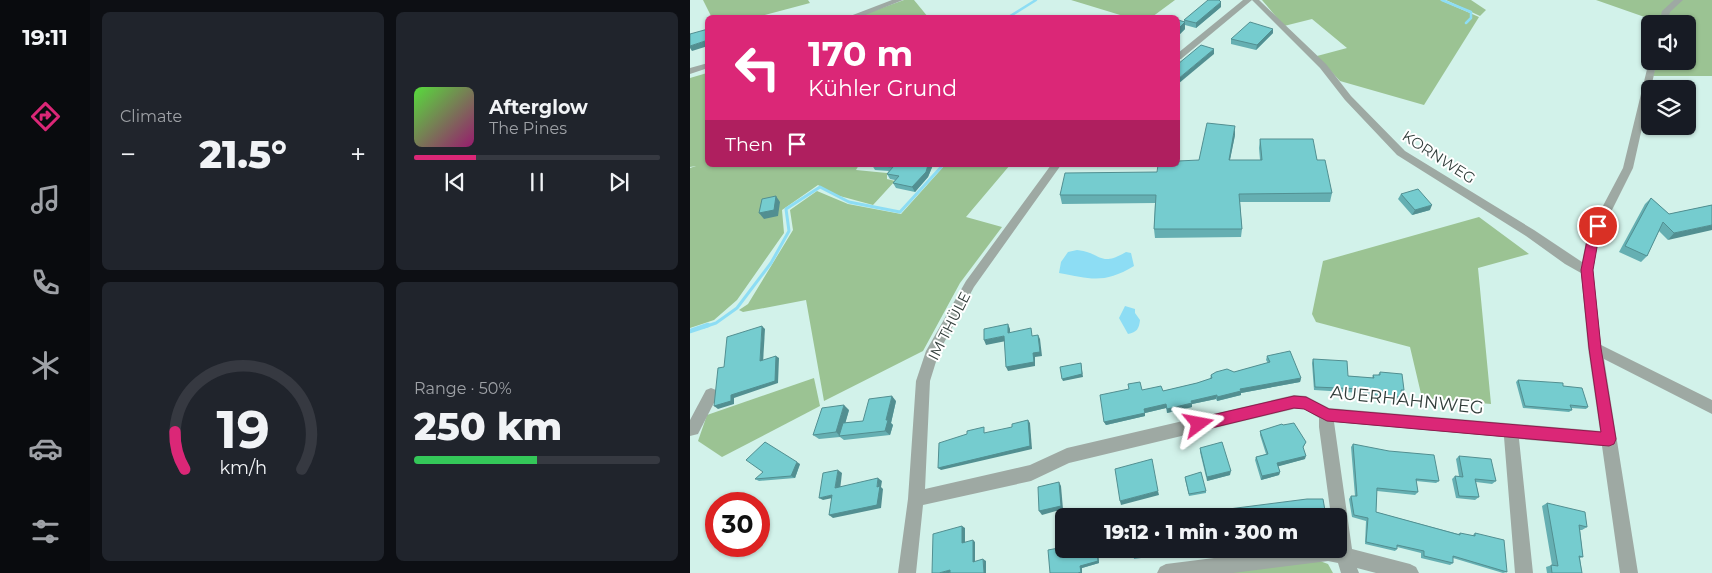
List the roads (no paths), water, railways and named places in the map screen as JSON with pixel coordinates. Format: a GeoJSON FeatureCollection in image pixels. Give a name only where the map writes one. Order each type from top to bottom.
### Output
{"type":"FeatureCollection","features":[{"type":"Feature","properties":{"kind":"street"},"geometry":{"type":"LineString","coordinates":[[858,15],[900,0]]}},
{"type":"Feature","properties":{"kind":"street"},"geometry":{"type":"LineString","coordinates":[[1180,55],[1248,0]]}},
{"type":"Feature","properties":{"kind":"street","name":"KORNWEG"},"geometry":{"type":"LineString","coordinates":[[1255,0],[1323,66],[1348,98],[1401,153],[1523,228],[1569,262],[1587,270]]}},
{"type":"Feature","properties":{"kind":"street"},"geometry":{"type":"LineString","coordinates":[[1665,15],[1666,11],[1679,0]]}},
{"type":"Feature","properties":{"kind":"street"},"geometry":{"type":"LineString","coordinates":[[690,71],[705,66]]}},
{"type":"Feature","properties":{"kind":"street"},"geometry":{"type":"LineString","coordinates":[[1629,573],[1595,348],[1587,270],[1593,236],[1628,168],[1651,70]]}},
{"type":"Feature","properties":{"kind":"street","name":"IM THÜLE"},"geometry":{"type":"LineString","coordinates":[[907,573],[916,499],[923,381],[933,351],[970,284],[1055,167]]}},
{"type":"Feature","properties":{"kind":"street"},"geometry":{"type":"LineString","coordinates":[[1595,348],[1712,407]]}},
{"type":"Feature","properties":{"kind":"street"},"geometry":{"type":"LineString","coordinates":[[690,429],[693,429],[711,395]]}},
{"type":"Feature","properties":{"kind":"street","name":"AUERHAHNWEG"},"geometry":{"type":"LineString","coordinates":[[916,499],[1031,473],[1067,456],[1294,402],[1306,403],[1327,415],[1609,439]]}},
{"type":"Feature","properties":{"kind":"street"},"geometry":{"type":"LineString","coordinates":[[1327,415],[1326,427],[1338,508]]}},
{"type":"Feature","properties":{"kind":"street"},"geometry":{"type":"LineString","coordinates":[[1511,430],[1524,573]]}},
{"type":"Feature","properties":{"kind":"street"},"geometry":{"type":"LineString","coordinates":[[1347,557],[1410,573]]}},
{"type":"Feature","properties":{"kind":"street"},"geometry":{"type":"LineString","coordinates":[[1166,573],[1282,558]]}},
{"type":"Feature","properties":{"kind":"street"},"geometry":{"type":"LineString","coordinates":[[1345,558],[1350,573]]}},
{"type":"Feature","properties":{"kind":"water"},"geometry":{"type":"Polygon","coordinates":[[[1077,250],[1105,259],[1117,257],[1126,252],[1131,253],[1134,266],[1106,278],[1089,278],[1059,273],[1061,262],[1068,252],[1077,250]]]}},
{"type":"Feature","properties":{"kind":"water"},"geometry":{"type":"Polygon","coordinates":[[[1125,306],[1135,309],[1135,313],[1140,320],[1137,330],[1128,334],[1119,318],[1125,306]]]}},
{"type":"Feature","properties":{"kind":"waterway"},"geometry":{"type":"LineString","coordinates":[[1012,15],[1036,0]]}},
{"type":"Feature","properties":{"kind":"waterway"},"geometry":{"type":"LineString","coordinates":[[1442,0],[1471,12],[1471,18],[1466,23]]}},
{"type":"Feature","properties":{"kind":"waterway"},"geometry":{"type":"LineString","coordinates":[[704,327],[716,323],[737,308],[771,263],[789,231],[786,209],[820,187],[849,202],[900,212],[941,167]]}},
{"type":"Feature","properties":{"kind":"waterway"},"geometry":{"type":"LineString","coordinates":[[690,331],[708,325]]}}]}
